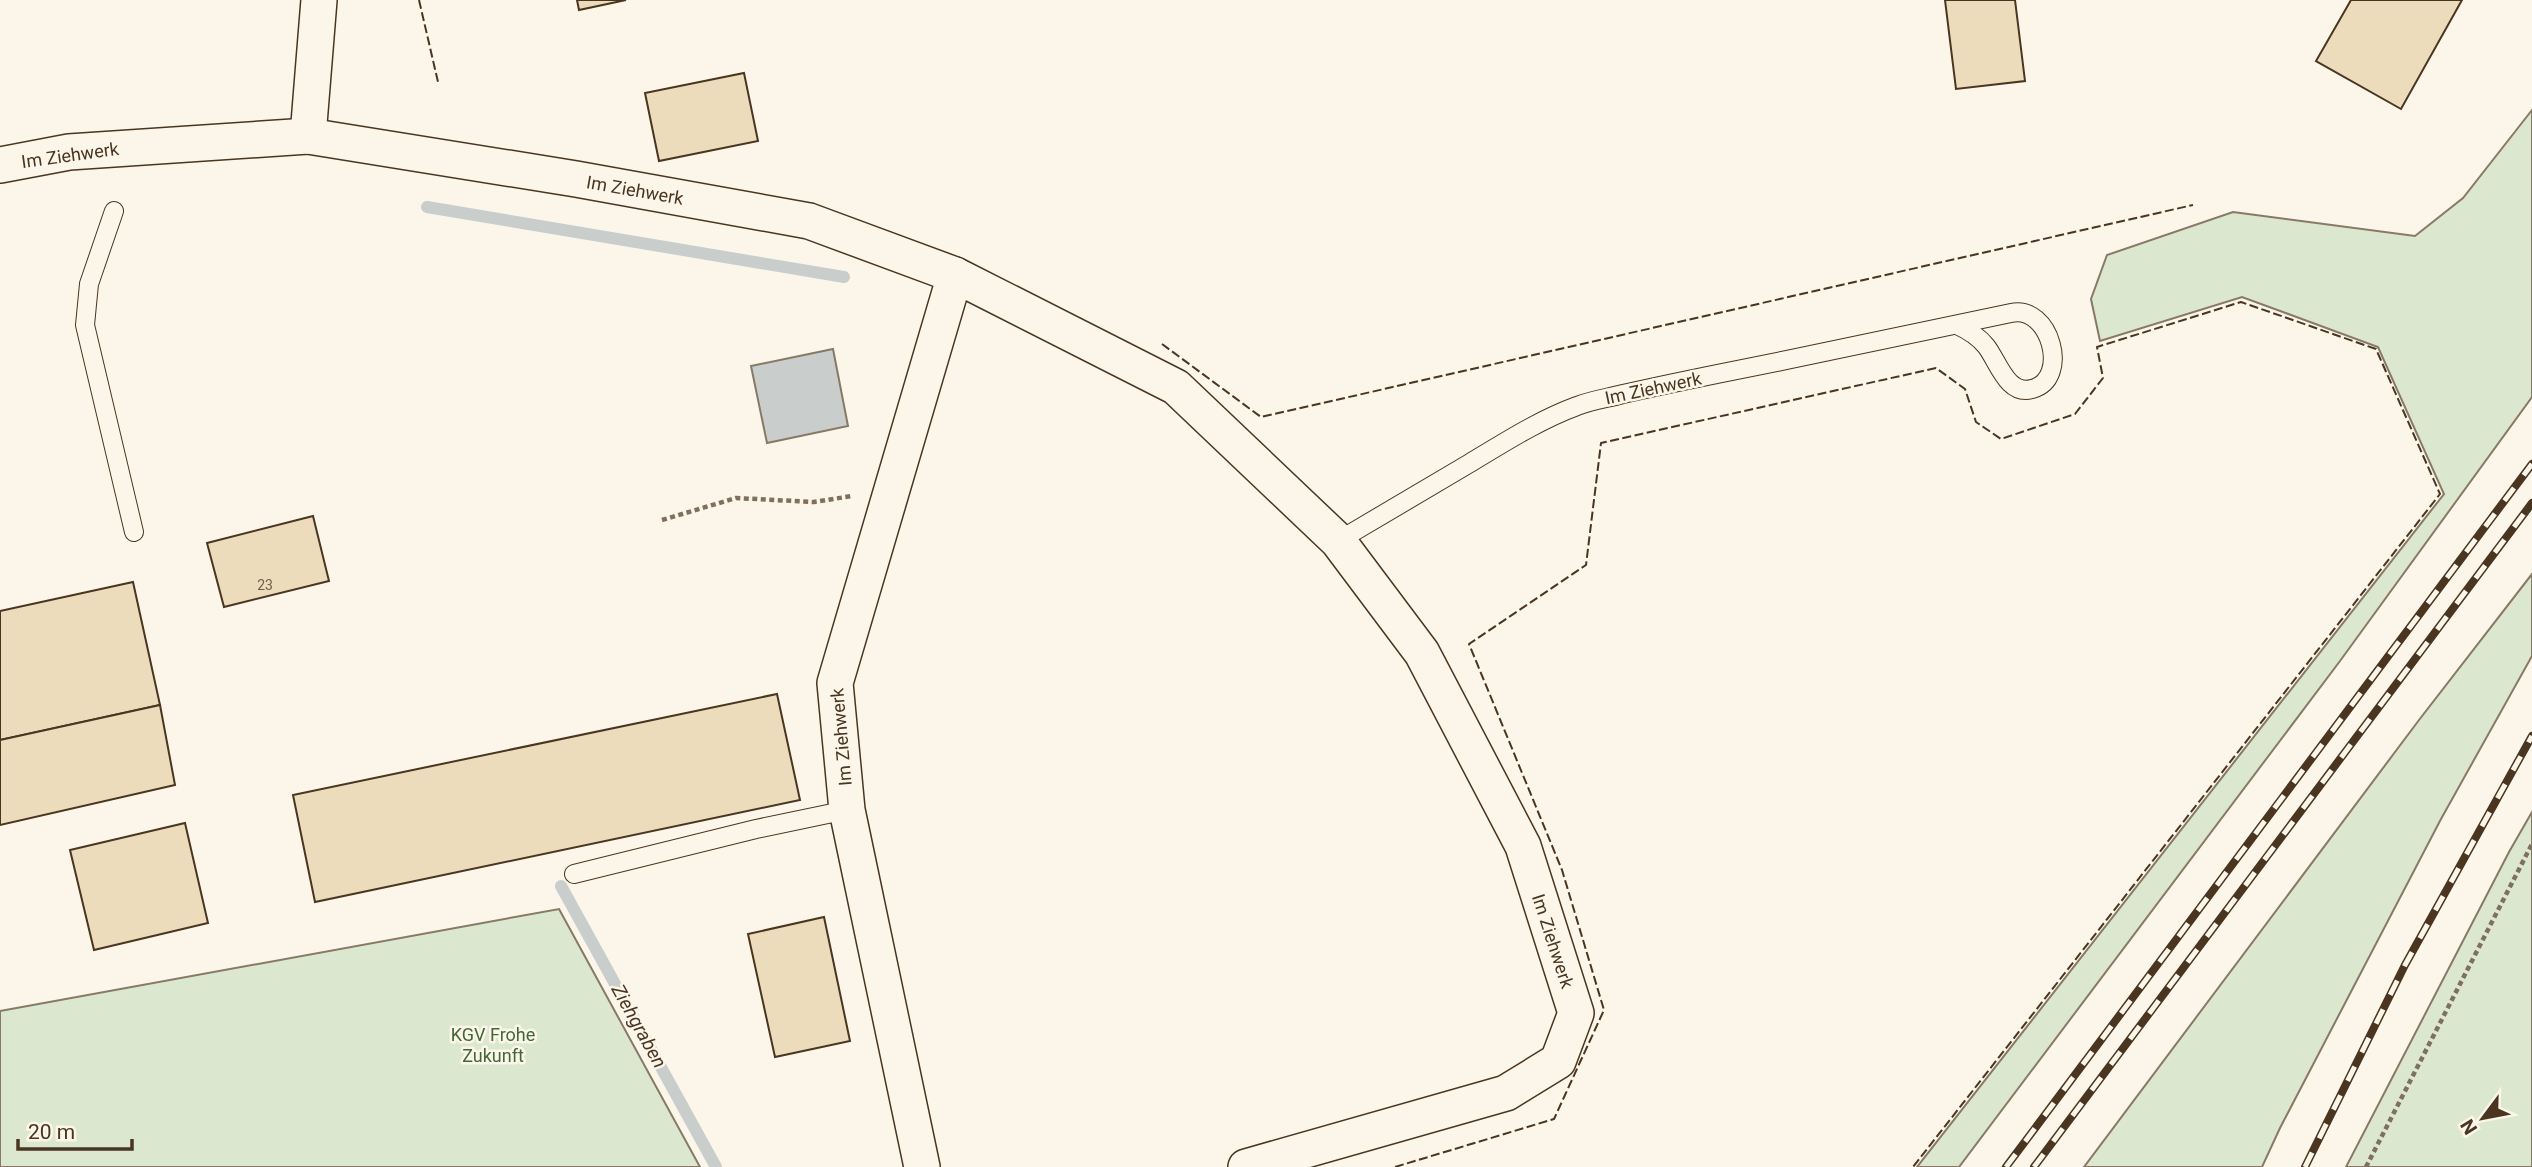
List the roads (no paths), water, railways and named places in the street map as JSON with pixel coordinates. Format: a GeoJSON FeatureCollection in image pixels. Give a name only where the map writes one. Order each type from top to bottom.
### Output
{"type":"FeatureCollection","features":[{"type":"Feature","properties":{"kind":"street"},"geometry":{"type":"LineString","coordinates":[[308,136],[318,0]]}},
{"type":"Feature","properties":{"kind":"street","name":"Im Ziehwerk"},"geometry":{"type":"LineString","coordinates":[[0,165],[69,152],[308,136],[576,179],[810,221],[955,275],[1176,387],[1338,541],[1422,653],[1523,846],[1576,1013],[1558,1061],[1506,1093],[1246,1167]]}},
{"type":"Feature","properties":{"kind":"street","name":"Im Ziehwerk"},"geometry":{"type":"LineString","coordinates":[[922,1167],[847,810],[835,683],[955,275]]}},
{"type":"Feature","properties":{"kind":"lane"},"geometry":{"type":"LineString","coordinates":[[114,211],[89,284],[85,326],[134,532]]}},
{"type":"Feature","properties":{"kind":"lane","name":"Im Ziehwerk"},"geometry":{"type":"LineString","coordinates":[[1338,541],[1537,423],[1579,405],[1659,386],[2017,311],[2037,319],[2047,333],[2053,357],[2049,377],[2039,387],[2027,391],[2013,386],[1984,344],[1971,331],[1957,324]]}},
{"type":"Feature","properties":{"kind":"lane"},"geometry":{"type":"LineString","coordinates":[[574,874],[756,829],[847,810]]}},
{"type":"Feature","properties":{"kind":"waterway"},"geometry":{"type":"LineString","coordinates":[[427,207],[844,277]]}},
{"type":"Feature","properties":{"kind":"waterway","name":"Ziehgraben"},"geometry":{"type":"LineString","coordinates":[[561,886],[716,1167]]}},
{"type":"Feature","properties":{"kind":"railway"},"geometry":{"type":"LineString","coordinates":[[2006,1167],[2532,464]]}},
{"type":"Feature","properties":{"kind":"railway"},"geometry":{"type":"LineString","coordinates":[[2034,1167],[2532,503]]}},
{"type":"Feature","properties":{"kind":"railway"},"geometry":{"type":"LineString","coordinates":[[2305,1167],[2405,965],[2532,736]]}},
{"type":"Feature","properties":{"kind":"park label","name":"KGV Frohe Zukunft"},"geometry":{"type":"Point","coordinates":[493,1044]}}]}
